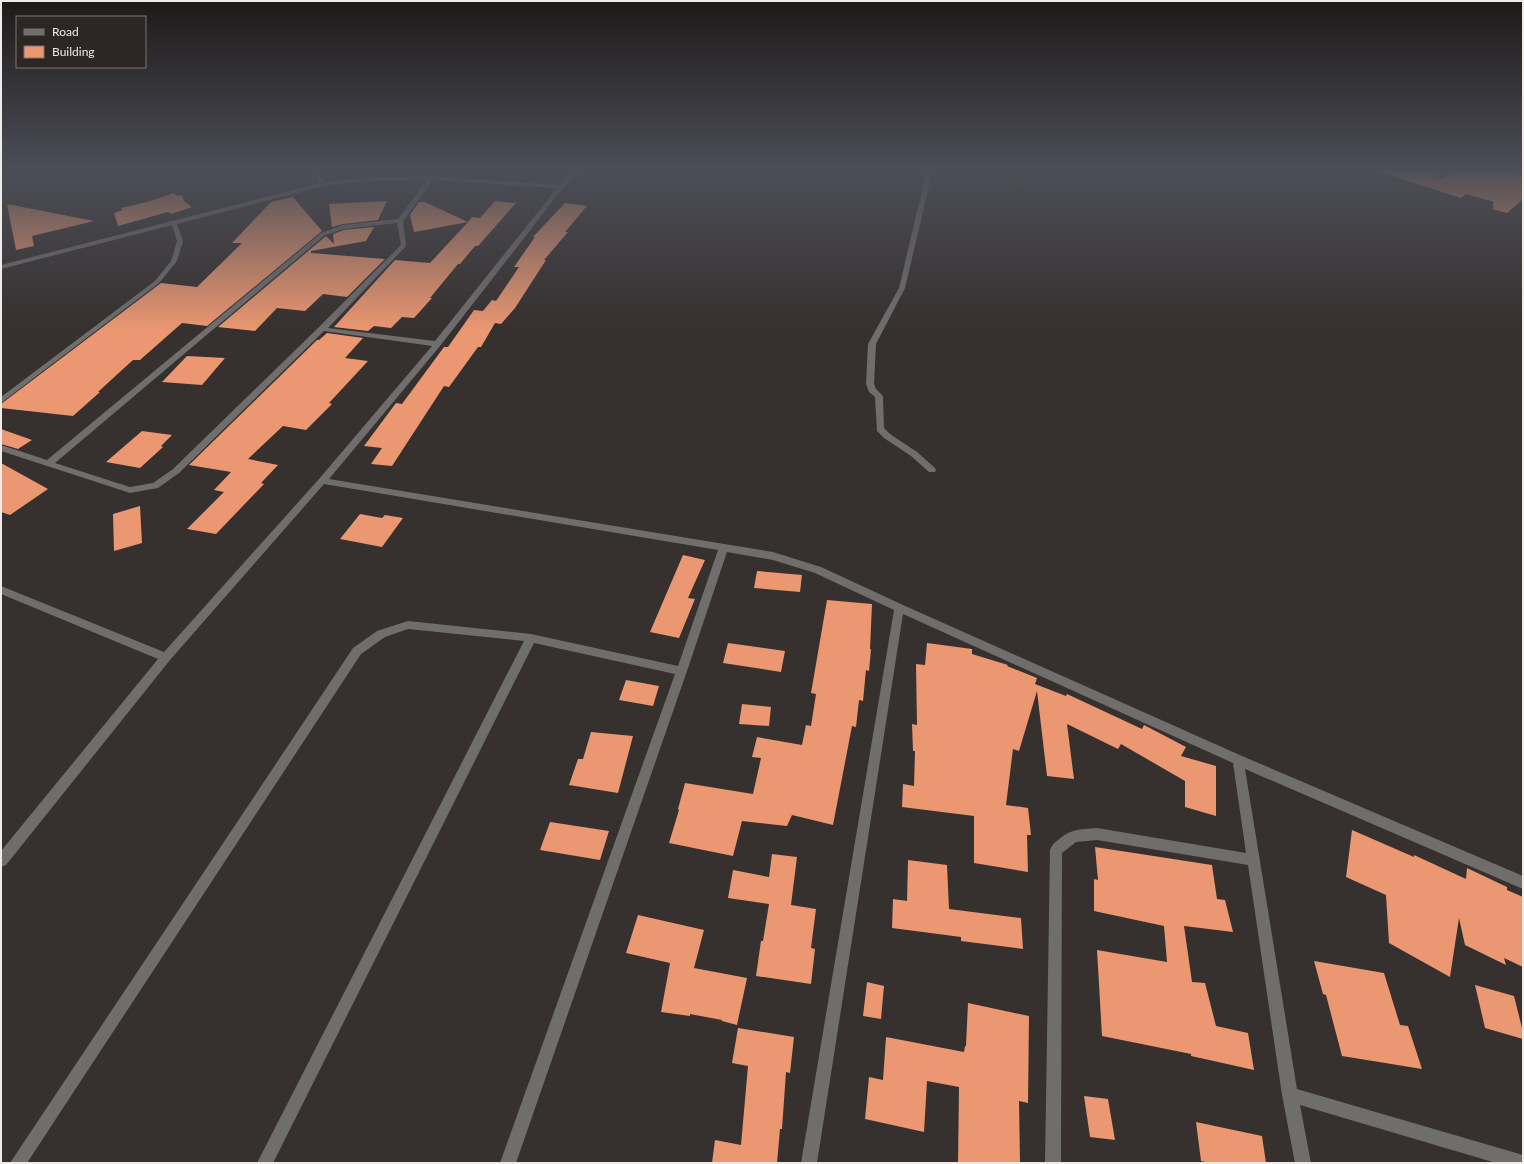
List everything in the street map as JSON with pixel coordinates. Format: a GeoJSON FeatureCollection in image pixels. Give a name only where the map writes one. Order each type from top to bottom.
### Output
{"type":"FeatureCollection","features":[{"type":"Feature","properties":{"kind":"street"},"geometry":{"type":"LineString","coordinates":[[48,464],[323,234],[343,227],[387,222]]}},
{"type":"Feature","properties":{"kind":"street"},"geometry":{"type":"LineString","coordinates":[[1,448],[130,490],[155,486],[176,471],[322,328],[404,245],[400,222]]}},
{"type":"Feature","properties":{"kind":"street"},"geometry":{"type":"LineString","coordinates":[[1,861],[166,657],[322,481],[436,344],[533,222]]}},
{"type":"Feature","properties":{"kind":"street"},"geometry":{"type":"LineString","coordinates":[[917,222],[902,288],[872,344],[870,384],[872,390],[879,396],[880,429],[887,436],[914,454],[932,470]]}},
{"type":"Feature","properties":{"kind":"street"},"geometry":{"type":"LineString","coordinates":[[1,267],[174,223],[180,241],[174,261],[157,282],[2,398]]}},
{"type":"Feature","properties":{"kind":"street"},"geometry":{"type":"LineString","coordinates":[[322,328],[436,344]]}},
{"type":"Feature","properties":{"kind":"street"},"geometry":{"type":"LineString","coordinates":[[322,481],[723,549],[773,556],[818,570],[899,608],[1238,760],[1523,883]]}},
{"type":"Feature","properties":{"kind":"street"},"geometry":{"type":"LineString","coordinates":[[508,1163],[682,671],[723,549]]}},
{"type":"Feature","properties":{"kind":"street"},"geometry":{"type":"LineString","coordinates":[[1,590],[166,657]]}},
{"type":"Feature","properties":{"kind":"street"},"geometry":{"type":"LineString","coordinates":[[809,1163],[899,608]]}},
{"type":"Feature","properties":{"kind":"street"},"geometry":{"type":"LineString","coordinates":[[18,1163],[357,651],[374,637],[389,630],[408,625],[532,638],[682,671]]}},
{"type":"Feature","properties":{"kind":"street"},"geometry":{"type":"LineString","coordinates":[[265,1163],[532,638]]}},
{"type":"Feature","properties":{"kind":"street"},"geometry":{"type":"LineString","coordinates":[[1238,760],[1290,1095],[1303,1163]]}},
{"type":"Feature","properties":{"kind":"street"},"geometry":{"type":"LineString","coordinates":[[1053,1163],[1056,850],[1073,836],[1097,834],[1253,860]]}},
{"type":"Feature","properties":{"kind":"street"},"geometry":{"type":"LineString","coordinates":[[1290,1095],[1523,1163]]}},
{"type":"Feature","properties":{"kind":"building"},"geometry":{"type":"Polygon","coordinates":[[[11,222],[89,222],[32,236],[34,246],[16,250],[11,222]]]}},
{"type":"Feature","properties":{"kind":"building"},"geometry":{"type":"Polygon","coordinates":[[[117,222],[131,222],[118,226],[117,222]]]}},
{"type":"Feature","properties":{"kind":"building"},"geometry":{"type":"Polygon","coordinates":[[[252,222],[315,222],[322,231],[207,326],[182,323],[140,360],[133,360],[73,416],[1,408],[1,404],[161,283],[197,287],[242,243],[232,243],[252,222]]]}},
{"type":"Feature","properties":{"kind":"building"},"geometry":{"type":"Polygon","coordinates":[[[331,222],[358,222],[343,224],[332,227],[331,222]]]}},
{"type":"Feature","properties":{"kind":"building"},"geometry":{"type":"Polygon","coordinates":[[[412,222],[466,222],[414,232],[412,222]]]}},
{"type":"Feature","properties":{"kind":"building"},"geometry":{"type":"Polygon","coordinates":[[[468,222],[499,222],[478,246],[475,246],[460,264],[458,264],[430,298],[432,298],[414,318],[402,317],[391,328],[374,326],[368,331],[334,327],[395,260],[430,263],[468,222]]]}},
{"type":"Feature","properties":{"kind":"building"},"geometry":{"type":"Polygon","coordinates":[[[547,222],[573,222],[565,232],[568,232],[544,260],[546,260],[515,308],[501,324],[495,323],[481,347],[478,347],[449,387],[444,386],[392,466],[371,464],[382,448],[364,446],[396,403],[402,404],[444,347],[448,347],[474,310],[483,311],[492,300],[496,301],[519,267],[514,267],[535,237],[533,237],[547,222]]]}},
{"type":"Feature","properties":{"kind":"building"},"geometry":{"type":"Polygon","coordinates":[[[374,227],[366,241],[311,251],[311,253],[385,259],[347,297],[323,294],[305,311],[277,308],[255,331],[218,327],[326,236],[334,244],[333,234],[344,230],[374,227]]]}},
{"type":"Feature","properties":{"kind":"building"},"geometry":{"type":"Polygon","coordinates":[[[327,333],[363,338],[345,358],[368,361],[329,403],[332,404],[306,430],[283,426],[248,459],[278,465],[261,483],[264,484],[216,534],[187,529],[224,492],[214,490],[231,472],[189,465],[317,340],[327,333]]]}},
{"type":"Feature","properties":{"kind":"building"},"geometry":{"type":"Polygon","coordinates":[[[187,356],[225,358],[202,385],[162,382],[187,356]]]}},
{"type":"Feature","properties":{"kind":"building"},"geometry":{"type":"Polygon","coordinates":[[[1,429],[32,440],[18,449],[1,444],[1,429]]]}},
{"type":"Feature","properties":{"kind":"building"},"geometry":{"type":"Polygon","coordinates":[[[142,431],[172,435],[161,446],[163,447],[140,468],[106,462],[142,431]]]}},
{"type":"Feature","properties":{"kind":"building"},"geometry":{"type":"Polygon","coordinates":[[[1,463],[48,489],[10,515],[1,512],[1,463]]]}},
{"type":"Feature","properties":{"kind":"building"},"geometry":{"type":"Polygon","coordinates":[[[140,506],[142,543],[114,551],[113,514],[140,506]]]}},
{"type":"Feature","properties":{"kind":"building"},"geometry":{"type":"Polygon","coordinates":[[[360,514],[382,518],[385,515],[403,518],[382,547],[340,539],[360,514]]]}},
{"type":"Feature","properties":{"kind":"building"},"geometry":{"type":"Polygon","coordinates":[[[683,555],[705,560],[688,598],[695,599],[679,638],[650,632],[683,555]]]}},
{"type":"Feature","properties":{"kind":"building"},"geometry":{"type":"Polygon","coordinates":[[[757,571],[802,575],[800,592],[754,588],[757,571]]]}},
{"type":"Feature","properties":{"kind":"building"},"geometry":{"type":"Polygon","coordinates":[[[827,600],[872,604],[869,671],[866,670],[863,701],[859,700],[856,727],[852,726],[833,825],[792,815],[787,826],[742,821],[733,856],[669,843],[685,783],[753,794],[761,758],[752,757],[757,737],[802,745],[806,725],[811,726],[816,694],[811,693],[827,600]]]}},
{"type":"Feature","properties":{"kind":"building"},"geometry":{"type":"Polygon","coordinates":[[[728,643],[785,651],[781,672],[723,663],[728,643]]]}},
{"type":"Feature","properties":{"kind":"building"},"geometry":{"type":"Polygon","coordinates":[[[927,643],[972,649],[972,654],[1008,665],[1007,666],[1037,678],[1035,684],[1066,696],[1067,694],[1142,729],[1144,725],[1186,747],[1181,756],[1216,766],[1216,816],[1185,807],[1185,781],[1121,744],[1118,749],[1067,724],[1074,779],[1047,776],[1037,691],[1019,751],[1013,749],[1006,805],[1028,808],[1031,835],[1027,835],[1028,872],[974,863],[974,816],[902,807],[903,784],[914,786],[915,751],[913,751],[912,724],[917,725],[916,664],[925,665],[927,643]]]}},
{"type":"Feature","properties":{"kind":"building"},"geometry":{"type":"Polygon","coordinates":[[[626,680],[659,686],[653,706],[619,700],[626,680]]]}},
{"type":"Feature","properties":{"kind":"building"},"geometry":{"type":"Polygon","coordinates":[[[742,704],[771,707],[769,726],[739,724],[742,704]]]}},
{"type":"Feature","properties":{"kind":"building"},"geometry":{"type":"Polygon","coordinates":[[[591,732],[633,736],[618,793],[569,785],[578,759],[583,759],[591,732]]]}},
{"type":"Feature","properties":{"kind":"building"},"geometry":{"type":"Polygon","coordinates":[[[550,822],[609,831],[600,860],[540,850],[550,822]]]}},
{"type":"Feature","properties":{"kind":"building"},"geometry":{"type":"Polygon","coordinates":[[[1352,830],[1414,857],[1414,855],[1466,879],[1467,868],[1507,887],[1507,890],[1523,897],[1523,967],[1504,958],[1506,965],[1465,945],[1459,918],[1450,977],[1389,943],[1386,895],[1346,877],[1352,830]]]}},
{"type":"Feature","properties":{"kind":"building"},"geometry":{"type":"Polygon","coordinates":[[[1095,847],[1212,865],[1217,899],[1225,900],[1233,932],[1184,926],[1192,982],[1205,983],[1216,1026],[1248,1033],[1254,1070],[1191,1056],[1191,1054],[1102,1036],[1097,950],[1167,962],[1164,926],[1094,911],[1094,879],[1098,880],[1095,847]]]}},
{"type":"Feature","properties":{"kind":"building"},"geometry":{"type":"Polygon","coordinates":[[[772,854],[797,857],[791,905],[816,909],[811,948],[815,949],[811,984],[756,976],[761,941],[763,941],[769,904],[728,898],[733,870],[769,877],[772,854]]]}},
{"type":"Feature","properties":{"kind":"building"},"geometry":{"type":"Polygon","coordinates":[[[908,860],[947,865],[949,909],[1021,918],[1023,949],[961,941],[961,937],[892,928],[893,899],[907,901],[908,860]]]}},
{"type":"Feature","properties":{"kind":"building"},"geometry":{"type":"Polygon","coordinates":[[[638,915],[704,930],[694,968],[747,978],[737,1025],[722,1020],[690,1014],[690,1016],[661,1012],[670,963],[626,953],[638,915]]]}},
{"type":"Feature","properties":{"kind":"building"},"geometry":{"type":"Polygon","coordinates":[[[1314,961],[1384,973],[1400,1025],[1408,1026],[1422,1069],[1342,1056],[1326,995],[1323,994],[1314,961]]]}},
{"type":"Feature","properties":{"kind":"building"},"geometry":{"type":"Polygon","coordinates":[[[867,982],[884,986],[881,1019],[863,1016],[867,982]]]}},
{"type":"Feature","properties":{"kind":"building"},"geometry":{"type":"Polygon","coordinates":[[[1475,985],[1514,996],[1523,1032],[1523,1039],[1485,1028],[1475,985]]]}},
{"type":"Feature","properties":{"kind":"building"},"geometry":{"type":"Polygon","coordinates":[[[968,1003],[1029,1016],[1028,1103],[1019,1101],[1020,1163],[958,1163],[959,1087],[927,1081],[924,1132],[865,1119],[869,1077],[883,1080],[886,1037],[964,1052],[966,1046],[968,1003]]]}},
{"type":"Feature","properties":{"kind":"building"},"geometry":{"type":"Polygon","coordinates":[[[738,1028],[794,1037],[790,1073],[786,1072],[782,1129],[780,1129],[777,1163],[712,1163],[715,1140],[741,1145],[748,1066],[732,1063],[738,1028]]]}},
{"type":"Feature","properties":{"kind":"building"},"geometry":{"type":"Polygon","coordinates":[[[1084,1096],[1108,1099],[1115,1140],[1090,1137],[1084,1096]]]}},
{"type":"Feature","properties":{"kind":"building"},"geometry":{"type":"Polygon","coordinates":[[[1196,1122],[1262,1136],[1266,1163],[1210,1163],[1201,1161],[1196,1122]]]}}]}
